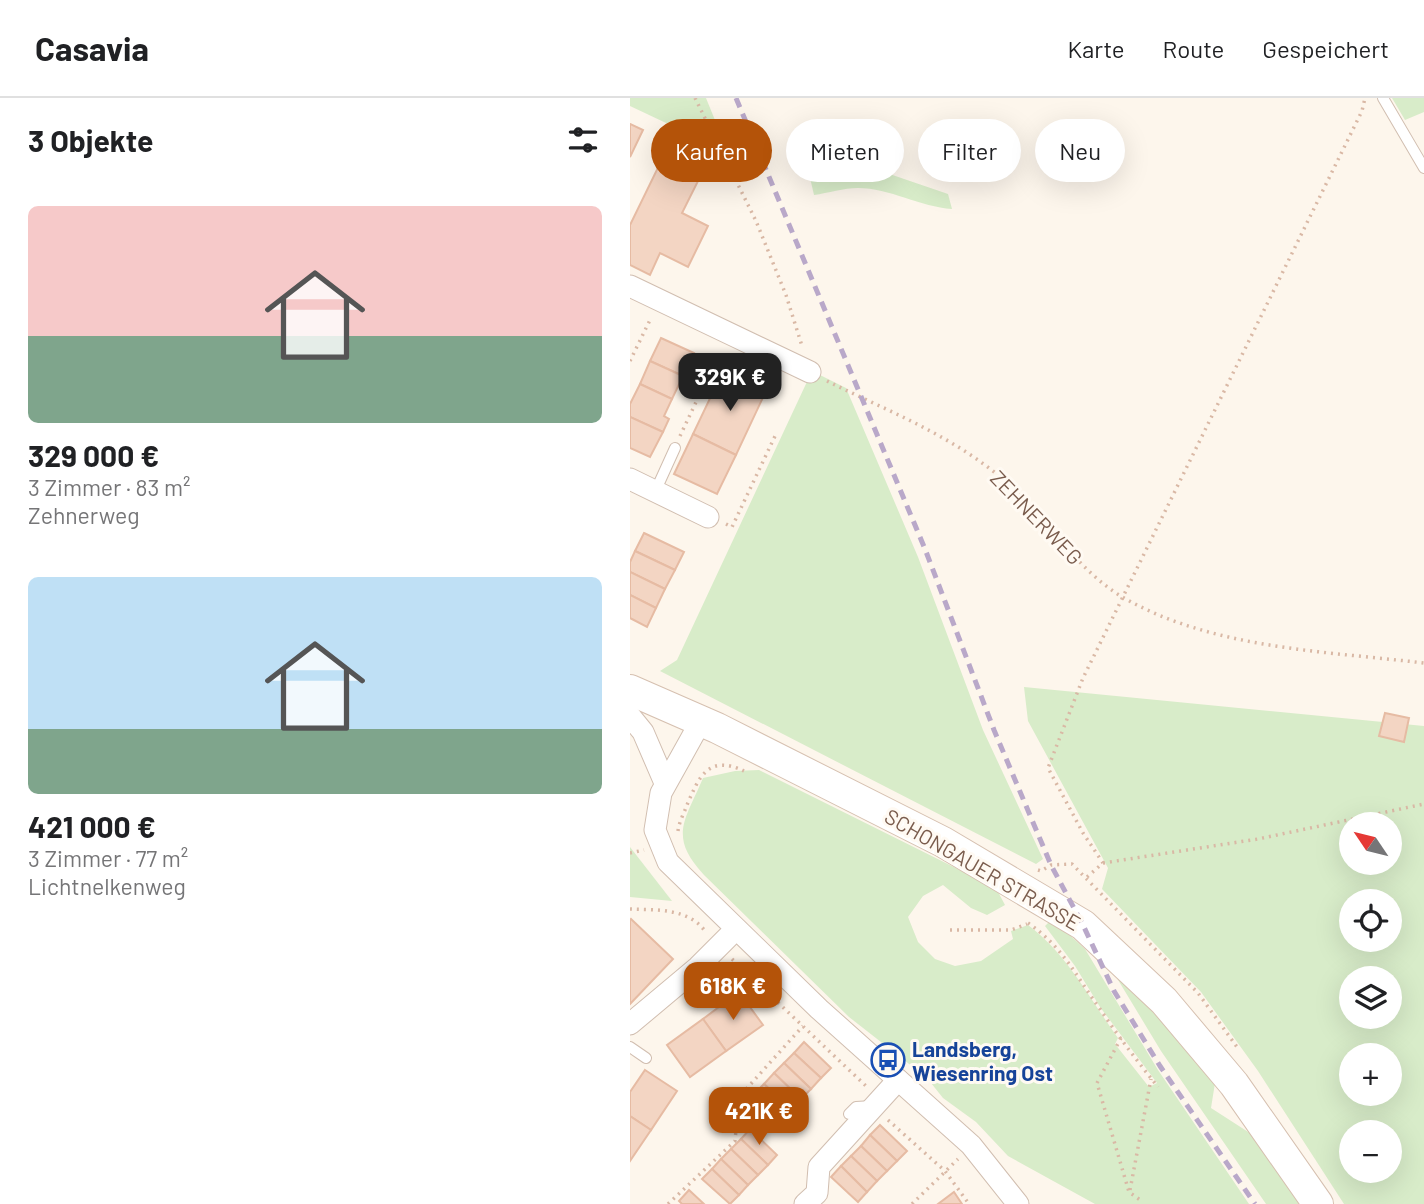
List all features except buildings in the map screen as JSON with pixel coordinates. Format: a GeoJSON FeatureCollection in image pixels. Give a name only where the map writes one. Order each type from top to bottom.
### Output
{"type":"FeatureCollection","features":[{"type":"Feature","properties":{"kind":"main road","name":"SCHONGAUER STRASSE"},"geometry":{"type":"LineString","coordinates":[[630,690],[701,721],[943,842],[1083,925],[1164,1001],[1234,1084],[1318,1204]]}},
{"type":"Feature","properties":{"kind":"street"},"geometry":{"type":"LineString","coordinates":[[630,286],[810,372]]}},
{"type":"Feature","properties":{"kind":"street"},"geometry":{"type":"LineString","coordinates":[[630,480],[708,517]]}},
{"type":"Feature","properties":{"kind":"street"},"geometry":{"type":"LineString","coordinates":[[630,716],[643,732],[665,783]]}},
{"type":"Feature","properties":{"kind":"street"},"geometry":{"type":"LineString","coordinates":[[701,721],[665,783],[655,830],[668,862],[819,1009],[971,1145],[1018,1204]]}},
{"type":"Feature","properties":{"kind":"street"},"geometry":{"type":"LineString","coordinates":[[630,1024],[720,947],[736,929]]}},
{"type":"Feature","properties":{"kind":"street"},"geometry":{"type":"LineString","coordinates":[[805,1204],[817,1192],[819,1167],[898,1080]]}},
{"type":"Feature","properties":{"kind":"lane"},"geometry":{"type":"LineString","coordinates":[[1383,98],[1424,169]]}},
{"type":"Feature","properties":{"kind":"lane"},"geometry":{"type":"LineString","coordinates":[[655,492],[675,448]]}},
{"type":"Feature","properties":{"kind":"lane"},"geometry":{"type":"LineString","coordinates":[[630,1047],[646,1058]]}},
{"type":"Feature","properties":{"kind":"lane"},"geometry":{"type":"LineString","coordinates":[[849,1114],[856,1107],[876,1103]]}},
{"type":"Feature","properties":{"kind":"path"},"geometry":{"type":"LineString","coordinates":[[695,98],[757,221],[786,295],[810,372]]}},
{"type":"Feature","properties":{"kind":"path"},"geometry":{"type":"LineString","coordinates":[[1103,863],[1083,833],[1048,768],[1083,678],[1362,111],[1365,98]]}},
{"type":"Feature","properties":{"kind":"path"},"geometry":{"type":"LineString","coordinates":[[630,361],[659,301]]}},
{"type":"Feature","properties":{"kind":"path","name":"ZEHNERWEG"},"geometry":{"type":"LineString","coordinates":[[810,372],[939,436],[984,463],[1010,485],[1101,582],[1123,597],[1166,619],[1217,634],[1283,646],[1424,663]]}},
{"type":"Feature","properties":{"kind":"path"},"geometry":{"type":"LineString","coordinates":[[675,448],[706,381]]}},
{"type":"Feature","properties":{"kind":"path"},"geometry":{"type":"LineString","coordinates":[[708,517],[732,527],[776,434]]}},
{"type":"Feature","properties":{"kind":"path"},"geometry":{"type":"LineString","coordinates":[[679,839],[677,829],[699,776],[715,766],[736,767],[749,774]]}},
{"type":"Feature","properties":{"kind":"path"},"geometry":{"type":"LineString","coordinates":[[1051,865],[1072,864],[1086,877],[1103,863],[1258,839],[1424,804]]}},
{"type":"Feature","properties":{"kind":"path"},"geometry":{"type":"LineString","coordinates":[[1028,923],[1035,895]]}},
{"type":"Feature","properties":{"kind":"path"},"geometry":{"type":"LineString","coordinates":[[630,909],[669,911],[697,921],[743,971],[804,1025],[876,1103],[945,1171],[969,1204]]}},
{"type":"Feature","properties":{"kind":"path"},"geometry":{"type":"LineString","coordinates":[[950,930],[1010,930],[1028,923]]}},
{"type":"Feature","properties":{"kind":"path"},"geometry":{"type":"LineString","coordinates":[[1028,923],[1046,936],[1073,967],[1099,1008],[1158,1087]]}},
{"type":"Feature","properties":{"kind":"path"},"geometry":{"type":"LineString","coordinates":[[686,1005],[743,971]]}},
{"type":"Feature","properties":{"kind":"path"},"geometry":{"type":"LineString","coordinates":[[668,1204],[735,1141],[739,1097],[804,1025]]}},
{"type":"Feature","properties":{"kind":"path"},"geometry":{"type":"LineString","coordinates":[[1121,1038],[1097,1083],[1129,1192],[1143,1202]]}},
{"type":"Feature","properties":{"kind":"path"},"geometry":{"type":"LineString","coordinates":[[1129,1192],[1151,1079]]}},
{"type":"Feature","properties":{"kind":"path"},"geometry":{"type":"LineString","coordinates":[[912,1204],[971,1145]]}},
{"type":"Feature","properties":{"kind":"green space"},"geometry":{"type":"Polygon","coordinates":[[[630,98],[706,98],[715,119],[658,119],[630,106],[630,98]]]}},
{"type":"Feature","properties":{"kind":"green space"},"geometry":{"type":"Polygon","coordinates":[[[1392,98],[1424,98],[1424,112],[1405,120],[1392,98]]]}},
{"type":"Feature","properties":{"kind":"green space"},"geometry":{"type":"Polygon","coordinates":[[[904,179],[948,194],[952,209],[870,189],[847,189],[814,195],[811,182],[904,182],[904,179]]]}},
{"type":"Feature","properties":{"kind":"green space"},"geometry":{"type":"Polygon","coordinates":[[[812,371],[846,388],[918,557],[983,730],[1043,859],[1036,864],[660,671],[677,660],[812,371]]]}},
{"type":"Feature","properties":{"kind":"green space"},"geometry":{"type":"Polygon","coordinates":[[[1024,687],[1424,726],[1424,1204],[1344,1204],[1258,1071],[1201,992],[1102,889],[1108,868],[1028,721],[1024,687]]]}},
{"type":"Feature","properties":{"kind":"green space"},"geometry":{"type":"Polygon","coordinates":[[[759,770],[996,888],[1005,905],[987,915],[971,908],[943,885],[923,896],[908,917],[918,942],[935,959],[955,966],[981,961],[1013,939],[1011,931],[1028,925],[1066,963],[1118,1038],[1115,1044],[1149,1087],[1157,1083],[1100,1007],[1075,966],[1045,926],[1052,919],[1085,949],[1158,1070],[1249,1204],[1095,1204],[1008,1156],[976,1122],[943,1098],[927,1078],[849,1017],[704,875],[686,849],[683,828],[703,778],[735,771],[759,770]]]}},
{"type":"Feature","properties":{"kind":"green space"},"geometry":{"type":"Polygon","coordinates":[[[630,847],[672,901],[630,897],[630,847]]]}},
{"type":"Feature","properties":{"kind":"green space"},"geometry":{"type":"Polygon","coordinates":[[[1103,955],[1139,989],[1215,1083],[1211,1108],[1256,1137],[1299,1204],[1266,1204],[1161,1051],[1103,955]]]}},
{"type":"Feature","properties":{"kind":"railway"},"geometry":{"type":"LineString","coordinates":[[736,98],[925,549],[994,730],[1051,865],[1114,991],[1160,1066],[1255,1204]]}},
{"type":"Feature","properties":{"kind":"place","name":"Landsberg, Wiesenring Ost"},"geometry":{"type":"Point","coordinates":[888,1060]}}]}
